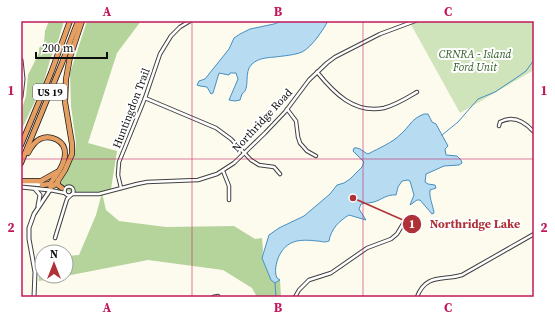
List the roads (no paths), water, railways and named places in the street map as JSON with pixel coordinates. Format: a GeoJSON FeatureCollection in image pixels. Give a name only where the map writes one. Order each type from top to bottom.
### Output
{"type":"FeatureCollection","features":[{"type":"Feature","properties":{"kind":"highway","name":"US 19"},"geometry":{"type":"LineString","coordinates":[[21,145],[51,73],[70,21]]}},
{"type":"Feature","properties":{"kind":"highway","name":"US 19"},"geometry":{"type":"LineString","coordinates":[[21,163],[78,21]]}},
{"type":"Feature","properties":{"kind":"highway"},"geometry":{"type":"LineString","coordinates":[[42,185],[50,187],[56,184],[68,165],[72,154],[72,144],[65,102],[66,79],[70,57],[82,21]]}},
{"type":"Feature","properties":{"kind":"highway"},"geometry":{"type":"LineString","coordinates":[[21,169],[30,149],[35,142],[42,138],[49,137],[60,141],[65,150],[65,156],[50,187]]}},
{"type":"Feature","properties":{"kind":"highway"},"geometry":{"type":"LineString","coordinates":[[21,182],[31,183],[44,180],[59,170]]}},
{"type":"Feature","properties":{"kind":"highway"},"geometry":{"type":"LineString","coordinates":[[58,180],[58,185],[65,187]]}},
{"type":"Feature","properties":{"kind":"street","name":"Huntingdon Trail"},"geometry":{"type":"LineString","coordinates":[[121,188],[118,175],[119,162],[145,98],[160,54],[165,44],[175,32],[190,21]]}},
{"type":"Feature","properties":{"kind":"street","name":"Northridge Road"},"geometry":{"type":"LineString","coordinates":[[50,187],[66,194],[99,194],[147,182],[198,180],[223,171],[245,153],[287,109],[317,72],[335,57],[389,30],[415,21]]}},
{"type":"Feature","properties":{"kind":"street"},"geometry":{"type":"LineString","coordinates":[[21,60],[23,79],[21,97]]}},
{"type":"Feature","properties":{"kind":"street"},"geometry":{"type":"LineString","coordinates":[[317,72],[344,99],[358,107],[384,108],[400,102],[417,92]]}},
{"type":"Feature","properties":{"kind":"street"},"geometry":{"type":"LineString","coordinates":[[145,98],[216,128],[231,139],[256,163],[274,167],[280,174]]}},
{"type":"Feature","properties":{"kind":"street"},"geometry":{"type":"LineString","coordinates":[[287,109],[296,121],[300,143],[307,151],[316,156]]}},
{"type":"Feature","properties":{"kind":"street"},"geometry":{"type":"LineString","coordinates":[[499,126],[500,122],[504,120],[516,119],[534,132]]}},
{"type":"Feature","properties":{"kind":"street"},"geometry":{"type":"LineString","coordinates":[[223,171],[228,186],[230,200]]}},
{"type":"Feature","properties":{"kind":"street"},"geometry":{"type":"LineString","coordinates":[[31,183],[42,185]]}},
{"type":"Feature","properties":{"kind":"street","name":"Northridge Road"},"geometry":{"type":"LineString","coordinates":[[21,187],[71,187],[81,194]]}},
{"type":"Feature","properties":{"kind":"street"},"geometry":{"type":"LineString","coordinates":[[34,297],[34,267],[30,251],[29,236],[31,220],[50,187]]}},
{"type":"Feature","properties":{"kind":"street"},"geometry":{"type":"LineString","coordinates":[[65,187],[67,199]]}},
{"type":"Feature","properties":{"kind":"street"},"geometry":{"type":"LineString","coordinates":[[29,188],[36,190],[39,194],[40,199],[37,208]]}},
{"type":"Feature","properties":{"kind":"street"},"geometry":{"type":"LineString","coordinates":[[55,238],[67,199],[72,194],[74,189]]}},
{"type":"Feature","properties":{"kind":"street"},"geometry":{"type":"LineString","coordinates":[[295,297],[299,290],[309,280],[331,273],[367,248],[391,239],[397,234],[403,224]]}},
{"type":"Feature","properties":{"kind":"street"},"geometry":{"type":"LineString","coordinates":[[417,297],[421,289],[429,281],[455,277],[462,274],[534,234]]}},
{"type":"Feature","properties":{"kind":"street"},"geometry":{"type":"LineString","coordinates":[[213,297],[218,296]]}},
{"type":"Feature","properties":{"kind":"water"},"geometry":{"type":"Polygon","coordinates":[[[282,21],[328,21],[306,50],[296,54],[262,59],[252,64],[248,71],[245,92],[242,94],[240,100],[229,100],[238,79],[236,73],[230,73],[229,75],[219,73],[213,93],[211,94],[207,87],[197,85],[199,81],[205,79],[229,49],[234,38],[250,29],[282,21]]]}},
{"type":"Feature","properties":{"kind":"water"},"geometry":{"type":"Polygon","coordinates":[[[424,114],[428,114],[432,122],[436,124],[448,146],[445,149],[446,155],[457,156],[462,163],[459,165],[444,166],[426,174],[425,182],[435,185],[436,188],[430,190],[434,213],[432,214],[420,200],[417,200],[410,205],[414,195],[410,181],[402,181],[398,187],[396,195],[387,196],[374,202],[361,204],[359,209],[366,220],[349,215],[336,226],[329,241],[299,241],[286,247],[279,256],[276,267],[276,276],[280,280],[275,283],[271,280],[262,258],[269,235],[279,228],[304,216],[330,194],[337,185],[350,179],[362,167],[364,162],[353,151],[354,148],[360,149],[368,154],[394,140],[413,120],[424,114]]]}},
{"type":"Feature","properties":{"kind":"waterway"},"geometry":{"type":"LineString","coordinates":[[442,135],[458,122],[478,99],[495,92],[519,76],[526,71],[534,60]]}},
{"type":"Feature","properties":{"kind":"waterway"},"geometry":{"type":"LineString","coordinates":[[275,283],[276,297]]}},
{"type":"Feature","properties":{"kind":"place","name":"Northridge Lake"},"geometry":{"type":"Point","coordinates":[353,198]}},
{"type":"Feature","properties":{"kind":"park label","name":"CRNRA - Island Ford Unit"},"geometry":{"type":"Point","coordinates":[475,60]}}]}
